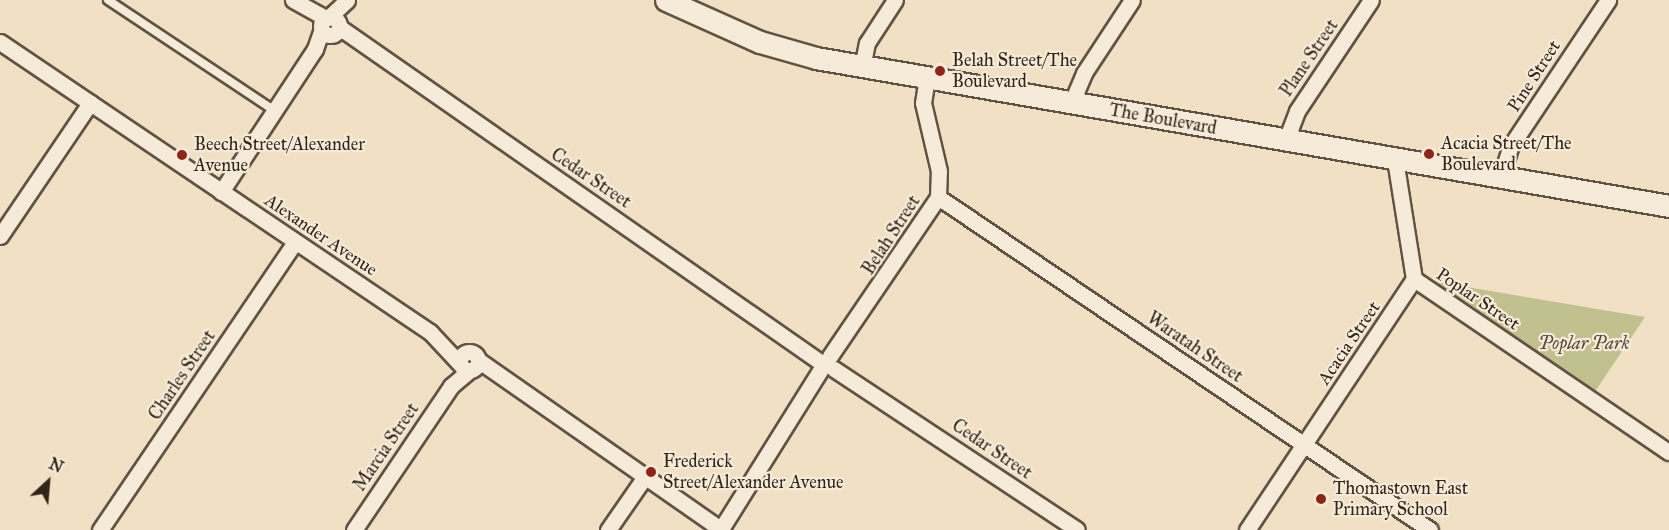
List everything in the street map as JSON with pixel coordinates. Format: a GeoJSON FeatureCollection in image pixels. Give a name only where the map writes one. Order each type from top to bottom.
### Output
{"type":"FeatureCollection","features":[{"type":"Feature","properties":{"kind":"street","name":"The Boulevard"},"geometry":{"type":"LineString","coordinates":[[666,0],[760,42],[862,68],[1669,206]]}},
{"type":"Feature","properties":{"kind":"street"},"geometry":{"type":"LineString","coordinates":[[862,68],[867,43],[895,0]]}},
{"type":"Feature","properties":{"kind":"street"},"geometry":{"type":"LineString","coordinates":[[1071,104],[1084,73],[1132,0]]}},
{"type":"Feature","properties":{"kind":"street","name":"Plane Street"},"geometry":{"type":"LineString","coordinates":[[1286,140],[1297,111],[1371,0]]}},
{"type":"Feature","properties":{"kind":"street","name":"Pine Street"},"geometry":{"type":"LineString","coordinates":[[1501,177],[1510,147],[1608,0]]}},
{"type":"Feature","properties":{"kind":"street"},"geometry":{"type":"LineString","coordinates":[[221,192],[346,1]]}},
{"type":"Feature","properties":{"kind":"street","name":"Cedar Street"},"geometry":{"type":"LineString","coordinates":[[298,4],[1077,530]]}},
{"type":"Feature","properties":{"kind":"street","name":"Alexander Avenue"},"geometry":{"type":"LineString","coordinates":[[0,42],[296,242],[440,341],[467,363],[504,382],[722,529]]}},
{"type":"Feature","properties":{"kind":"street","name":"Belah Street"},"geometry":{"type":"LineString","coordinates":[[722,529],[938,197],[939,171],[923,103],[927,79]]}},
{"type":"Feature","properties":{"kind":"street"},"geometry":{"type":"LineString","coordinates":[[0,236],[90,103]]}},
{"type":"Feature","properties":{"kind":"street"},"geometry":{"type":"LineString","coordinates":[[1395,159],[1414,279]]}},
{"type":"Feature","properties":{"kind":"street","name":"Waratah Street"},"geometry":{"type":"LineString","coordinates":[[938,197],[1430,530]]}},
{"type":"Feature","properties":{"kind":"street","name":"Charles Street"},"geometry":{"type":"LineString","coordinates":[[100,530],[296,242]]}},
{"type":"Feature","properties":{"kind":"street","name":"Acacia Street"},"geometry":{"type":"LineString","coordinates":[[1247,530],[1414,279]]}},
{"type":"Feature","properties":{"kind":"street","name":"Poplar Street"},"geometry":{"type":"LineString","coordinates":[[1414,279],[1669,452]]}},
{"type":"Feature","properties":{"kind":"street","name":"Marcia Street"},"geometry":{"type":"LineString","coordinates":[[354,530],[467,363]]}},
{"type":"Feature","properties":{"kind":"street"},"geometry":{"type":"LineString","coordinates":[[608,530],[644,478]]}},
{"type":"Feature","properties":{"kind":"lane"},"geometry":{"type":"LineString","coordinates":[[108,0],[275,111]]}},
{"type":"Feature","properties":{"kind":"green space","name":"Poplar Park"},"geometry":{"type":"Polygon","coordinates":[[[1431,281],[1645,317],[1594,393],[1431,281]]]}},
{"type":"Feature","properties":{"kind":"place","name":"Belah Street/The Boulevard"},"geometry":{"type":"Point","coordinates":[940,71]}},
{"type":"Feature","properties":{"kind":"place","name":"Acacia Street/The Boulevard"},"geometry":{"type":"Point","coordinates":[1429,154]}},
{"type":"Feature","properties":{"kind":"place","name":"Beech Street/Alexander Avenue"},"geometry":{"type":"Point","coordinates":[182,155]}},
{"type":"Feature","properties":{"kind":"place","name":"Frederick Street/Alexander Avenue"},"geometry":{"type":"Point","coordinates":[651,472]}},
{"type":"Feature","properties":{"kind":"place","name":"Thomastown East Primary School"},"geometry":{"type":"Point","coordinates":[1321,499]}}]}
